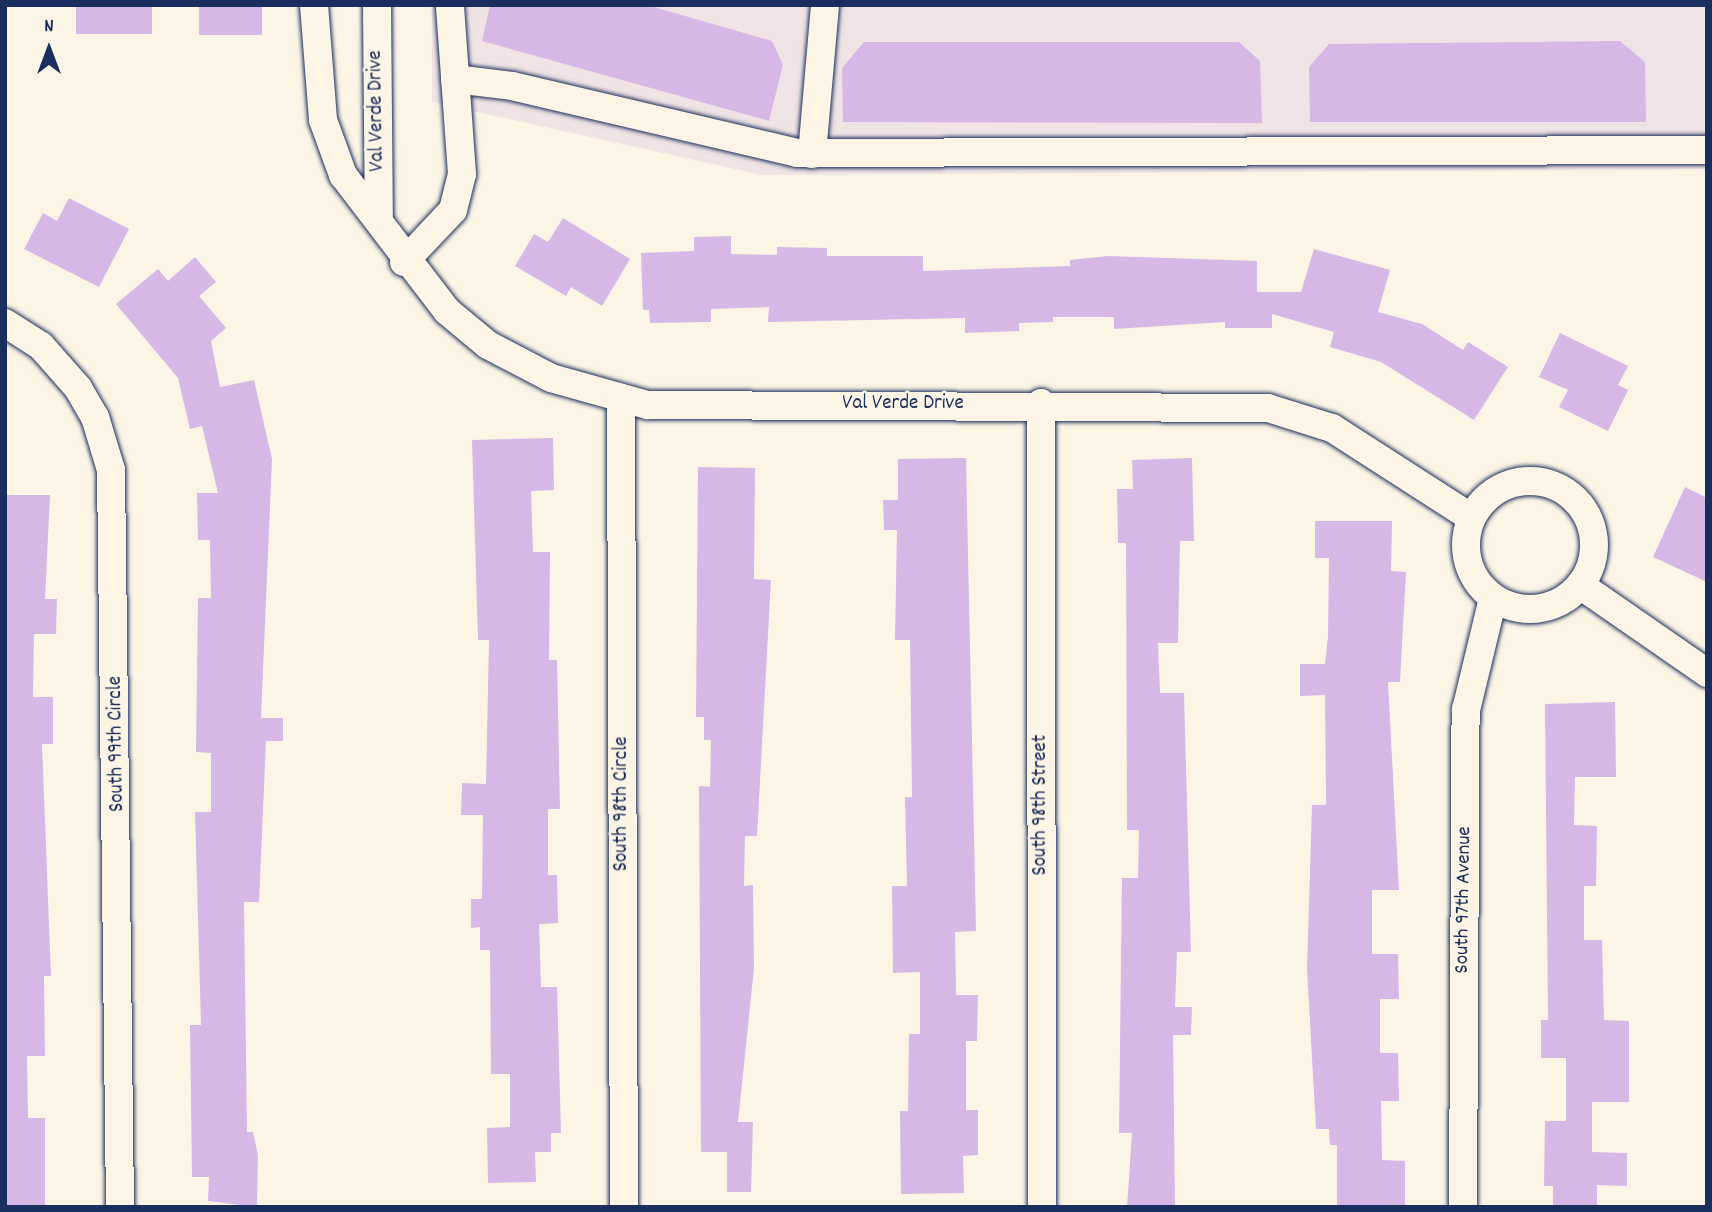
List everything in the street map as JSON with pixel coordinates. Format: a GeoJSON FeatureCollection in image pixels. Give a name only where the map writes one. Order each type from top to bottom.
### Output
{"type":"FeatureCollection","features":[{"type":"Feature","properties":{"kind":"street","name":"Val Verde Drive"},"geometry":{"type":"LineString","coordinates":[[313,5],[323,120],[343,175],[379,218],[404,262],[447,311],[488,345],[551,378],[621,401],[1229,404],[1297,414],[1350,438],[1470,517]]}},
{"type":"Feature","properties":{"kind":"street","name":"Val Verde Drive"},"geometry":{"type":"LineString","coordinates":[[377,5],[379,218]]}},
{"type":"Feature","properties":{"kind":"street"},"geometry":{"type":"LineString","coordinates":[[404,262],[453,210],[462,174],[450,5]]}},
{"type":"Feature","properties":{"kind":"street"},"geometry":{"type":"LineString","coordinates":[[812,154],[825,5]]}},
{"type":"Feature","properties":{"kind":"street"},"geometry":{"type":"LineString","coordinates":[[455,79],[812,154],[1707,150]]}},
{"type":"Feature","properties":{"kind":"street","name":"South 99th Circle"},"geometry":{"type":"LineString","coordinates":[[5,323],[41,346],[78,388],[95,417],[111,470],[120,1207]]}},
{"type":"Feature","properties":{"kind":"street","name":"South 98th Circle"},"geometry":{"type":"LineString","coordinates":[[621,401],[624,1207]]}},
{"type":"Feature","properties":{"kind":"street","name":"South 98th Street"},"geometry":{"type":"LineString","coordinates":[[1041,403],[1042,1207]]}},
{"type":"Feature","properties":{"kind":"street"},"geometry":{"type":"LineString","coordinates":[[1514,483],[1549,484],[1569,494],[1591,525],[1594,546],[1580,586],[1565,599],[1535,609],[1493,598],[1466,556],[1470,517],[1496,490],[1514,483]]}},
{"type":"Feature","properties":{"kind":"street"},"geometry":{"type":"LineString","coordinates":[[1580,586],[1707,673]]}},
{"type":"Feature","properties":{"kind":"street","name":"South 97th Avenue"},"geometry":{"type":"LineString","coordinates":[[1463,1207],[1466,710],[1493,598]]}},
{"type":"Feature","properties":{"kind":"shaded area"},"geometry":{"type":"Polygon","coordinates":[[[432,5],[1707,5],[1707,169],[762,175],[432,102],[432,5]]]}},
{"type":"Feature","properties":{"kind":"building"},"geometry":{"type":"Polygon","coordinates":[[[76,5],[152,5],[152,34],[76,34],[76,5]]]}},
{"type":"Feature","properties":{"kind":"building"},"geometry":{"type":"Polygon","coordinates":[[[199,5],[262,5],[262,35],[199,35],[199,5]]]}},
{"type":"Feature","properties":{"kind":"building"},"geometry":{"type":"Polygon","coordinates":[[[490,5],[647,5],[772,41],[783,65],[769,121],[482,41],[490,5]]]}},
{"type":"Feature","properties":{"kind":"building"},"geometry":{"type":"Polygon","coordinates":[[[1620,41],[1645,62],[1646,122],[1310,122],[1309,67],[1329,44],[1620,41]]]}},
{"type":"Feature","properties":{"kind":"building"},"geometry":{"type":"Polygon","coordinates":[[[864,42],[1239,42],[1260,61],[1262,123],[843,122],[842,68],[864,42]]]}},
{"type":"Feature","properties":{"kind":"building"},"geometry":{"type":"Polygon","coordinates":[[[69,198],[129,229],[99,287],[24,249],[43,213],[57,221],[69,198]]]}},
{"type":"Feature","properties":{"kind":"building"},"geometry":{"type":"Polygon","coordinates":[[[563,218],[630,259],[602,306],[571,287],[566,296],[515,266],[534,234],[548,242],[563,218]]]}},
{"type":"Feature","properties":{"kind":"building"},"geometry":{"type":"Polygon","coordinates":[[[731,236],[731,254],[777,255],[777,247],[827,248],[827,256],[923,256],[923,271],[1070,266],[1070,260],[1108,256],[1257,261],[1257,292],[1301,292],[1314,249],[1390,270],[1378,312],[1422,324],[1463,350],[1468,342],[1508,367],[1474,420],[1381,362],[1330,347],[1334,332],[1272,314],[1272,328],[1225,328],[1225,322],[1114,329],[1114,317],[1053,317],[1053,322],[1019,323],[1019,331],[965,333],[965,318],[768,322],[769,307],[711,309],[711,322],[650,323],[649,310],[643,310],[641,253],[694,251],[694,237],[731,236]]]}},
{"type":"Feature","properties":{"kind":"building"},"geometry":{"type":"Polygon","coordinates":[[[195,257],[216,282],[199,296],[226,328],[211,341],[220,387],[254,380],[272,459],[261,718],[283,718],[283,741],[266,741],[259,902],[244,902],[247,1132],[253,1132],[258,1155],[257,1207],[208,1201],[209,1177],[192,1177],[190,1025],[201,1025],[195,812],[211,812],[211,753],[196,752],[198,598],[211,598],[210,540],[198,540],[197,493],[218,493],[202,426],[190,429],[178,378],[116,304],[158,269],[168,281],[195,257]]]}},
{"type":"Feature","properties":{"kind":"building"},"geometry":{"type":"Polygon","coordinates":[[[1560,333],[1628,366],[1618,385],[1628,390],[1608,431],[1559,407],[1568,390],[1539,377],[1560,333]]]}},
{"type":"Feature","properties":{"kind":"building"},"geometry":{"type":"Polygon","coordinates":[[[553,438],[554,490],[531,491],[533,552],[550,552],[549,660],[557,660],[560,809],[548,809],[548,875],[557,875],[558,923],[539,924],[541,987],[557,987],[561,1133],[551,1133],[551,1152],[535,1152],[536,1182],[488,1183],[487,1128],[510,1127],[510,1074],[491,1074],[490,950],[480,950],[480,927],[471,928],[471,899],[482,899],[483,815],[461,815],[462,783],[486,784],[489,640],[478,640],[472,440],[553,438]]]}},
{"type":"Feature","properties":{"kind":"building"},"geometry":{"type":"Polygon","coordinates":[[[966,458],[976,931],[955,932],[956,995],[978,995],[977,1041],[966,1041],[966,1110],[978,1110],[978,1155],[963,1156],[964,1193],[901,1194],[900,1111],[908,1111],[909,1034],[920,1034],[920,972],[893,973],[892,886],[907,886],[905,797],[912,797],[910,640],[895,640],[897,530],[884,530],[883,500],[898,500],[898,459],[966,458]]]}},
{"type":"Feature","properties":{"kind":"building"},"geometry":{"type":"Polygon","coordinates":[[[1192,458],[1194,541],[1180,541],[1178,643],[1158,643],[1160,693],[1184,693],[1191,952],[1177,952],[1175,1007],[1192,1007],[1191,1035],[1173,1035],[1175,1207],[1127,1207],[1132,1133],[1119,1133],[1122,878],[1138,878],[1139,830],[1127,830],[1126,543],[1118,543],[1117,489],[1133,489],[1132,460],[1192,458]]]}},
{"type":"Feature","properties":{"kind":"building"},"geometry":{"type":"Polygon","coordinates":[[[698,467],[755,468],[754,579],[771,580],[757,836],[745,836],[744,886],[753,885],[754,968],[738,1122],[753,1122],[751,1192],[727,1192],[727,1152],[701,1152],[699,786],[710,787],[711,740],[704,740],[704,717],[696,717],[698,467]]]}},
{"type":"Feature","properties":{"kind":"building"},"geometry":{"type":"Polygon","coordinates":[[[1685,487],[1707,498],[1707,582],[1653,557],[1685,487]]]}},
{"type":"Feature","properties":{"kind":"building"},"geometry":{"type":"Polygon","coordinates":[[[5,495],[50,495],[45,599],[57,599],[56,634],[34,634],[33,697],[53,697],[53,744],[42,744],[51,976],[44,976],[45,1056],[27,1056],[28,1118],[45,1118],[45,1206],[5,1206],[5,495]]]}},
{"type":"Feature","properties":{"kind":"building"},"geometry":{"type":"Polygon","coordinates":[[[1315,521],[1392,521],[1391,571],[1406,572],[1400,682],[1388,682],[1399,890],[1372,890],[1372,954],[1398,954],[1399,999],[1380,999],[1380,1053],[1398,1053],[1399,1101],[1381,1101],[1382,1160],[1405,1161],[1405,1207],[1337,1207],[1337,1145],[1330,1145],[1329,1129],[1316,1129],[1307,969],[1312,805],[1326,805],[1325,695],[1300,696],[1300,664],[1325,664],[1328,637],[1329,558],[1315,558],[1315,521]]]}},
{"type":"Feature","properties":{"kind":"building"},"geometry":{"type":"Polygon","coordinates":[[[1615,702],[1616,777],[1575,777],[1574,825],[1597,826],[1596,886],[1584,886],[1584,940],[1602,940],[1604,1020],[1629,1021],[1629,1102],[1592,1102],[1592,1152],[1627,1153],[1627,1186],[1597,1185],[1597,1207],[1553,1207],[1553,1186],[1544,1186],[1545,1121],[1566,1121],[1566,1058],[1541,1058],[1541,1020],[1548,1020],[1545,704],[1615,702]]]}}]}
